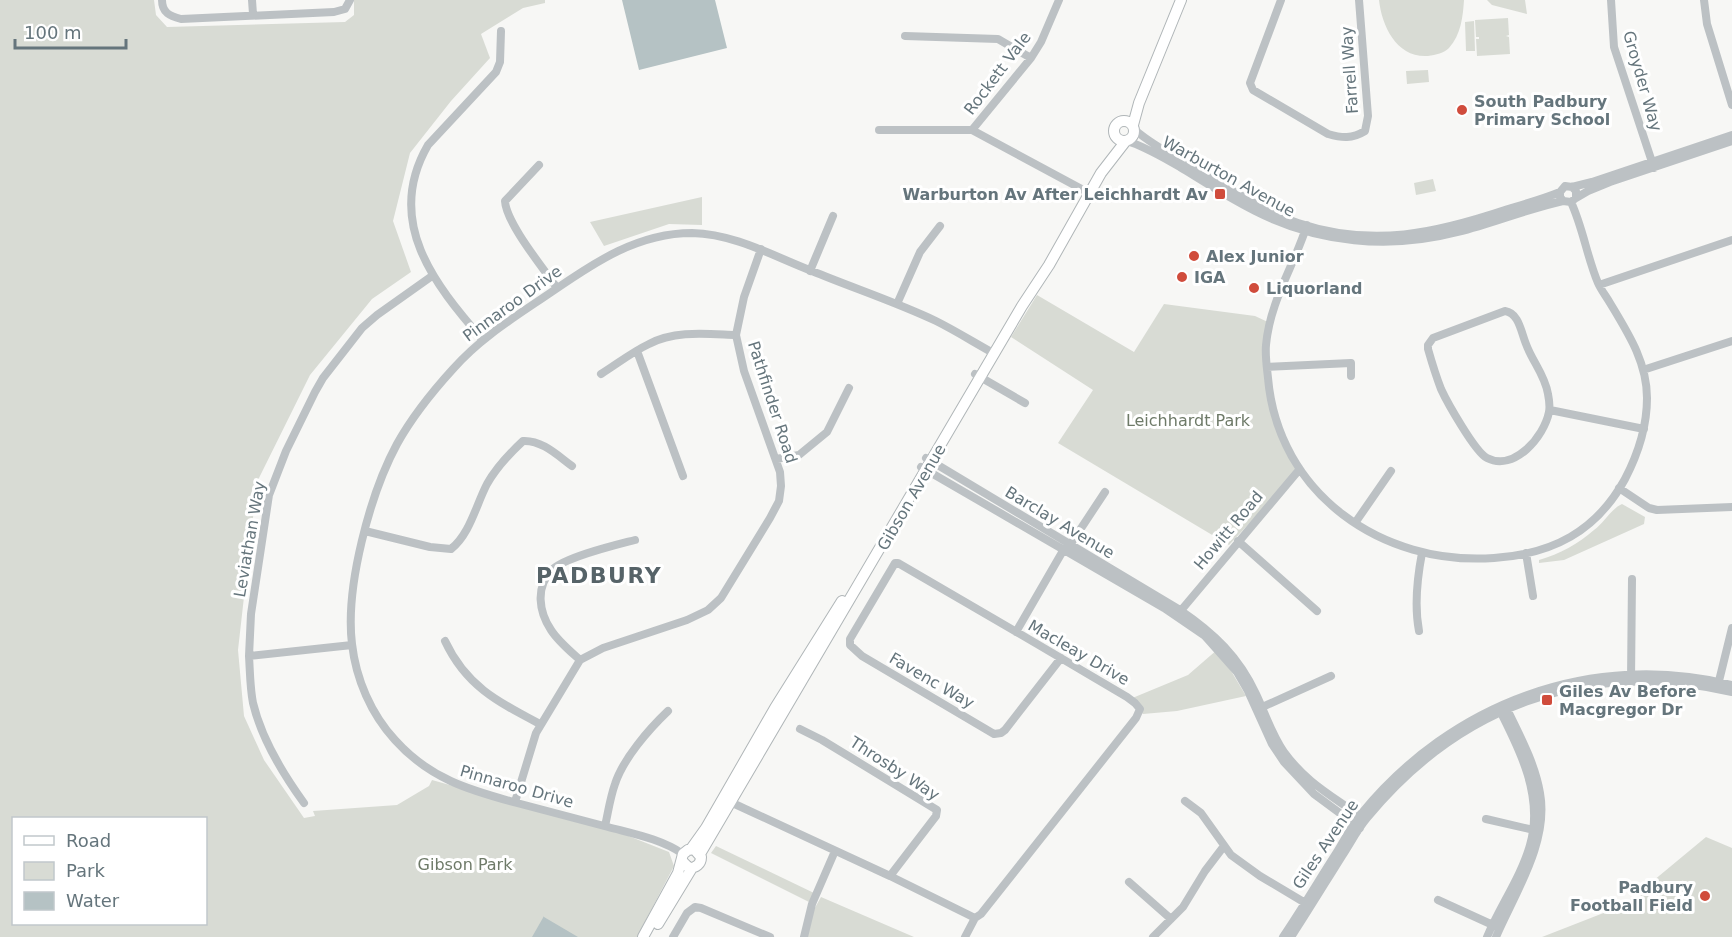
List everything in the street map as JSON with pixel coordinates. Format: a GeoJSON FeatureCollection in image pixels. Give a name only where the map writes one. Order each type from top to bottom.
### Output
{"type":"FeatureCollection","features":[{"type":"Feature","properties":{"kind":"main road"},"geometry":{"type":"LineString","coordinates":[[1131,125],[1116,125],[1114,132],[1123,140],[1134,136],[1131,125],[1173,0]]}},
{"type":"Feature","properties":{"kind":"main road"},"geometry":{"type":"LineString","coordinates":[[1131,125],[1180,0]]}},
{"type":"Feature","properties":{"kind":"main road","name":"Gibson Avenue"},"geometry":{"type":"LineString","coordinates":[[643,937],[689,854],[727,800],[776,708],[926,464],[1087,192],[1123,140]]}},
{"type":"Feature","properties":{"kind":"main road"},"geometry":{"type":"LineString","coordinates":[[650,937],[692,868],[700,863],[689,854],[686,866],[692,868]]}},
{"type":"Feature","properties":{"kind":"street"},"geometry":{"type":"LineString","coordinates":[[162,0],[162,7],[170,16],[182,19],[334,12],[345,9],[350,0]]}},
{"type":"Feature","properties":{"kind":"street"},"geometry":{"type":"LineString","coordinates":[[252,0],[253,14]]}},
{"type":"Feature","properties":{"kind":"street","name":"Rockett Vale"},"geometry":{"type":"LineString","coordinates":[[972,130],[1031,58],[1041,42],[1059,0]]}},
{"type":"Feature","properties":{"kind":"street","name":"Farrell Way"},"geometry":{"type":"LineString","coordinates":[[1281,0],[1250,83],[1253,90],[1328,134],[1354,137],[1365,131],[1368,116],[1359,0]]}},
{"type":"Feature","properties":{"kind":"street","name":"Groyder Way"},"geometry":{"type":"LineString","coordinates":[[1611,0],[1614,47],[1653,165]]}},
{"type":"Feature","properties":{"kind":"street"},"geometry":{"type":"LineString","coordinates":[[1704,0],[1707,24],[1732,105]]}},
{"type":"Feature","properties":{"kind":"street"},"geometry":{"type":"LineString","coordinates":[[483,340],[432,276],[419,248],[411,216],[411,199],[417,170],[428,145],[496,72],[500,62],[501,31]]}},
{"type":"Feature","properties":{"kind":"street"},"geometry":{"type":"LineString","coordinates":[[905,36],[998,39],[1031,58]]}},
{"type":"Feature","properties":{"kind":"street","name":"Warburton Avenue"},"geometry":{"type":"LineString","coordinates":[[1131,125],[1186,163],[1259,206],[1306,228],[1354,240],[1411,241],[1458,232],[1530,209],[1570,200],[1591,189],[1732,135]]}},
{"type":"Feature","properties":{"kind":"street"},"geometry":{"type":"LineString","coordinates":[[879,130],[972,130],[1087,192]]}},
{"type":"Feature","properties":{"kind":"street","name":"Warburton Avenue"},"geometry":{"type":"LineString","coordinates":[[1123,140],[1150,150],[1252,210],[1285,225],[1330,231],[1396,236],[1426,233],[1560,192]]}},
{"type":"Feature","properties":{"kind":"street","name":"Warburton Avenue"},"geometry":{"type":"LineString","coordinates":[[1572,187],[1732,141]]}},
{"type":"Feature","properties":{"kind":"street"},"geometry":{"type":"LineString","coordinates":[[539,165],[505,201],[506,209],[514,226],[557,288]]}},
{"type":"Feature","properties":{"kind":"street"},"geometry":{"type":"LineString","coordinates":[[1565,186],[1572,187],[1576,193],[1570,200],[1560,197],[1560,192],[1565,186]]}},
{"type":"Feature","properties":{"kind":"street"},"geometry":{"type":"LineString","coordinates":[[1306,228],[1279,289],[1272,310],[1266,347],[1270,400],[1292,458],[1299,470],[1322,497],[1355,523],[1398,546],[1422,553],[1461,559],[1506,557],[1544,550],[1562,542],[1590,523],[1619,488],[1637,453],[1644,429],[1647,397],[1643,370],[1634,344],[1599,285],[1570,200]]}},
{"type":"Feature","properties":{"kind":"street"},"geometry":{"type":"LineString","coordinates":[[810,270],[833,216]]}},
{"type":"Feature","properties":{"kind":"street"},"geometry":{"type":"LineString","coordinates":[[897,304],[920,252],[940,226]]}},
{"type":"Feature","properties":{"kind":"street","name":"Pinnaroo Drive"},"geometry":{"type":"LineString","coordinates":[[689,854],[646,837],[487,795],[448,782],[406,752],[392,737],[361,685],[352,645],[352,607],[365,531],[388,464],[398,444],[435,390],[456,365],[483,340],[557,288],[617,251],[660,236],[692,233],[720,236],[760,249],[936,321],[992,352]]}},
{"type":"Feature","properties":{"kind":"street"},"geometry":{"type":"LineString","coordinates":[[1599,285],[1732,240]]}},
{"type":"Feature","properties":{"kind":"street","name":"Pathfinder Road"},"geometry":{"type":"LineString","coordinates":[[580,660],[603,648],[687,620],[708,610],[721,598],[779,501],[780,472],[744,371],[736,335],[744,297],[760,249]]}},
{"type":"Feature","properties":{"kind":"street","name":"Leviathan Way"},"geometry":{"type":"LineString","coordinates":[[304,803],[279,764],[253,702],[249,656],[251,614],[269,495],[286,451],[323,378],[362,328],[432,276]]}},
{"type":"Feature","properties":{"kind":"street"},"geometry":{"type":"LineString","coordinates":[[1502,312],[1512,313],[1546,385],[1550,410],[1543,428],[1524,452],[1507,460],[1487,458],[1474,445],[1442,390],[1428,349],[1430,341],[1502,312]]}},
{"type":"Feature","properties":{"kind":"street"},"geometry":{"type":"LineString","coordinates":[[602,374],[637,351],[661,339],[677,335],[736,335]]}},
{"type":"Feature","properties":{"kind":"street"},"geometry":{"type":"LineString","coordinates":[[1643,370],[1732,341]]}},
{"type":"Feature","properties":{"kind":"street"},"geometry":{"type":"LineString","coordinates":[[637,351],[683,476]]}},
{"type":"Feature","properties":{"kind":"street"},"geometry":{"type":"LineString","coordinates":[[1267,367],[1351,363],[1351,376]]}},
{"type":"Feature","properties":{"kind":"street"},"geometry":{"type":"LineString","coordinates":[[978,376],[1025,403]]}},
{"type":"Feature","properties":{"kind":"street"},"geometry":{"type":"LineString","coordinates":[[776,459],[799,455],[827,432],[849,388]]}},
{"type":"Feature","properties":{"kind":"street"},"geometry":{"type":"LineString","coordinates":[[1550,410],[1644,429]]}},
{"type":"Feature","properties":{"kind":"street"},"geometry":{"type":"LineString","coordinates":[[365,531],[430,547],[451,549],[458,544],[465,533],[497,468],[523,441],[540,443],[572,466]]}},
{"type":"Feature","properties":{"kind":"street","name":"Barclay Avenue"},"geometry":{"type":"LineString","coordinates":[[926,464],[957,478],[1067,547],[1205,628],[1227,648],[1244,669],[1275,751],[1314,794],[1357,826]]}},
{"type":"Feature","properties":{"kind":"street","name":"Howitt Road"},"geometry":{"type":"LineString","coordinates":[[1178,613],[1299,470]]}},
{"type":"Feature","properties":{"kind":"street"},"geometry":{"type":"LineString","coordinates":[[1355,523],[1390,471]]}},
{"type":"Feature","properties":{"kind":"street"},"geometry":{"type":"LineString","coordinates":[[1619,488],[1649,508],[1657,510],[1732,507]]}},
{"type":"Feature","properties":{"kind":"street"},"geometry":{"type":"LineString","coordinates":[[1016,632],[1067,547],[1105,492]]}},
{"type":"Feature","properties":{"kind":"street"},"geometry":{"type":"LineString","coordinates":[[515,802],[529,752],[540,724],[580,660],[551,631],[543,615],[540,602],[545,579],[552,569],[563,562],[635,540]]}},
{"type":"Feature","properties":{"kind":"street"},"geometry":{"type":"LineString","coordinates":[[1238,541],[1317,611]]}},
{"type":"Feature","properties":{"kind":"street"},"geometry":{"type":"LineString","coordinates":[[1419,631],[1416,615],[1422,553]]}},
{"type":"Feature","properties":{"kind":"street"},"geometry":{"type":"LineString","coordinates":[[1526,554],[1533,596]]}},
{"type":"Feature","properties":{"kind":"street","name":"Macleay Drive"},"geometry":{"type":"LineString","coordinates":[[895,563],[1127,697],[1140,709],[1036,845],[981,914],[975,918],[965,937]]}},
{"type":"Feature","properties":{"kind":"street","name":"Favenc Way"},"geometry":{"type":"LineString","coordinates":[[895,563],[850,639],[850,645],[862,656],[994,734],[1005,730],[1061,658]]}},
{"type":"Feature","properties":{"kind":"street"},"geometry":{"type":"LineString","coordinates":[[1631,678],[1632,579]]}},
{"type":"Feature","properties":{"kind":"street"},"geometry":{"type":"LineString","coordinates":[[1718,685],[1732,628]]}},
{"type":"Feature","properties":{"kind":"street"},"geometry":{"type":"LineString","coordinates":[[445,641],[460,670],[488,696],[540,724]]}},
{"type":"Feature","properties":{"kind":"street"},"geometry":{"type":"LineString","coordinates":[[249,656],[352,645]]}},
{"type":"Feature","properties":{"kind":"street","name":"Giles Avenue"},"geometry":{"type":"LineString","coordinates":[[1283,937],[1362,818],[1392,780],[1425,751],[1460,726],[1556,685],[1600,677],[1631,678],[1664,675],[1718,685],[1732,685]]}},
{"type":"Feature","properties":{"kind":"street"},"geometry":{"type":"LineString","coordinates":[[1259,708],[1331,676]]}},
{"type":"Feature","properties":{"kind":"street","name":"Giles Avenue"},"geometry":{"type":"LineString","coordinates":[[1718,685],[1732,692]]}},
{"type":"Feature","properties":{"kind":"street","name":"Barclay Avenue"},"geometry":{"type":"LineString","coordinates":[[1259,708],[1284,752],[1299,770],[1362,818]]}},
{"type":"Feature","properties":{"kind":"street"},"geometry":{"type":"LineString","coordinates":[[1487,937],[1496,926],[1533,855],[1542,804],[1538,782],[1528,755],[1502,708]]}},
{"type":"Feature","properties":{"kind":"street"},"geometry":{"type":"LineString","coordinates":[[605,826],[615,783],[620,773],[633,751],[668,711]]}},
{"type":"Feature","properties":{"kind":"street","name":"Throsby Way"},"geometry":{"type":"LineString","coordinates":[[800,729],[937,810],[936,816],[890,876]]}},
{"type":"Feature","properties":{"kind":"street"},"geometry":{"type":"LineString","coordinates":[[727,800],[975,918]]}},
{"type":"Feature","properties":{"kind":"street"},"geometry":{"type":"LineString","coordinates":[[1185,801],[1201,813],[1224,846],[1243,864],[1307,904]]}},
{"type":"Feature","properties":{"kind":"street"},"geometry":{"type":"LineString","coordinates":[[1486,819],[1537,831]]}},
{"type":"Feature","properties":{"kind":"street"},"geometry":{"type":"LineString","coordinates":[[1153,937],[1183,907],[1204,871],[1224,846]]}},
{"type":"Feature","properties":{"kind":"street"},"geometry":{"type":"LineString","coordinates":[[804,937],[812,904],[835,851]]}},
{"type":"Feature","properties":{"kind":"street"},"geometry":{"type":"LineString","coordinates":[[1129,882],[1171,919]]}},
{"type":"Feature","properties":{"kind":"street"},"geometry":{"type":"LineString","coordinates":[[1438,900],[1496,926]]}},
{"type":"Feature","properties":{"kind":"street","name":"Giles Avenue"},"geometry":{"type":"LineString","coordinates":[[1291,937],[1307,904]]}},
{"type":"Feature","properties":{"kind":"street"},"geometry":{"type":"LineString","coordinates":[[673,937],[687,913],[695,907],[770,937]]}},
{"type":"Feature","properties":{"kind":"street"},"geometry":{"type":"LineString","coordinates":[[1496,926],[1496,937]]}},
{"type":"Feature","properties":{"kind":"green space","name":"Gibson Park"},"geometry":{"type":"Polygon","coordinates":[[[0,0],[154,0],[156,15],[167,27],[345,22],[354,15],[354,0],[545,0],[545,3],[523,8],[481,34],[490,58],[451,101],[410,153],[393,221],[411,272],[372,299],[310,375],[257,482],[238,650],[244,716],[264,760],[304,818],[315,816],[313,811],[397,805],[429,786],[432,780],[626,835],[669,852],[674,866],[637,937],[0,937],[0,0]]]}},
{"type":"Feature","properties":{"kind":"green space"},"geometry":{"type":"Polygon","coordinates":[[[1379,0],[1464,0],[1459,31],[1453,43],[1445,51],[1428,56],[1408,52],[1393,39],[1384,20],[1379,0]]]}},
{"type":"Feature","properties":{"kind":"green space"},"geometry":{"type":"Polygon","coordinates":[[[1487,0],[1525,0],[1527,14],[1492,5],[1487,0]]]}},
{"type":"Feature","properties":{"kind":"green space"},"geometry":{"type":"Polygon","coordinates":[[[1508,18],[1509,35],[1506,36],[1509,37],[1510,54],[1477,56],[1476,39],[1479,37],[1476,37],[1475,20],[1508,18]]]}},
{"type":"Feature","properties":{"kind":"green space"},"geometry":{"type":"Polygon","coordinates":[[[1474,21],[1475,51],[1466,51],[1465,22],[1474,21]]]}},
{"type":"Feature","properties":{"kind":"green space"},"geometry":{"type":"Polygon","coordinates":[[[1428,70],[1429,82],[1407,84],[1406,71],[1428,70]]]}},
{"type":"Feature","properties":{"kind":"green space"},"geometry":{"type":"Polygon","coordinates":[[[1433,179],[1436,191],[1416,195],[1414,183],[1433,179]]]}},
{"type":"Feature","properties":{"kind":"green space"},"geometry":{"type":"Polygon","coordinates":[[[702,197],[702,225],[669,224],[604,246],[590,222],[702,197]]]}},
{"type":"Feature","properties":{"kind":"green space","name":"Leichhardt Park"},"geometry":{"type":"Polygon","coordinates":[[[1037,295],[1134,352],[1164,304],[1255,316],[1270,323],[1266,347],[1278,423],[1299,470],[1229,545],[1058,443],[1093,390],[1011,337],[1037,295]]]}},
{"type":"Feature","properties":{"kind":"green space"},"geometry":{"type":"Polygon","coordinates":[[[1622,504],[1645,517],[1644,524],[1564,560],[1539,563],[1539,560],[1561,552],[1582,540],[1622,504]]]}},
{"type":"Feature","properties":{"kind":"green space"},"geometry":{"type":"Polygon","coordinates":[[[1218,649],[1246,696],[1177,711],[1143,714],[1130,699],[1188,675],[1218,649]]]}},
{"type":"Feature","properties":{"kind":"green space"},"geometry":{"type":"Polygon","coordinates":[[[1706,837],[1732,848],[1732,937],[1542,937],[1624,905],[1706,837]]]}},
{"type":"Feature","properties":{"kind":"green space"},"geometry":{"type":"Polygon","coordinates":[[[716,846],[814,893],[809,902],[711,853],[716,846]]]}},
{"type":"Feature","properties":{"kind":"green space"},"geometry":{"type":"Polygon","coordinates":[[[821,897],[914,937],[804,937],[807,922],[821,897]]]}},
{"type":"Feature","properties":{"kind":"water"},"geometry":{"type":"Polygon","coordinates":[[[622,0],[715,0],[727,48],[639,70],[622,0]]]}},
{"type":"Feature","properties":{"kind":"water"},"geometry":{"type":"Polygon","coordinates":[[[544,917],[578,937],[532,937],[544,917]]]}},
{"type":"Feature","properties":{"kind":"place","name":"South Padbury Primary School"},"geometry":{"type":"Point","coordinates":[1462,110]}},
{"type":"Feature","properties":{"kind":"place","name":"Warburton Av After Leichhardt Av"},"geometry":{"type":"Point","coordinates":[1220,194]}},
{"type":"Feature","properties":{"kind":"place","name":"Alex Junior"},"geometry":{"type":"Point","coordinates":[1194,256]}},
{"type":"Feature","properties":{"kind":"place","name":"IGA"},"geometry":{"type":"Point","coordinates":[1182,277]}},
{"type":"Feature","properties":{"kind":"place","name":"Liquorland"},"geometry":{"type":"Point","coordinates":[1254,288]}},
{"type":"Feature","properties":{"kind":"place","name":"Giles Av Before Macgregor Dr"},"geometry":{"type":"Point","coordinates":[1547,700]}},
{"type":"Feature","properties":{"kind":"place","name":"Padbury Football Field"},"geometry":{"type":"Point","coordinates":[1705,896]}},
{"type":"Feature","properties":{"kind":"district","name":"PADBURY"},"geometry":{"type":"Point","coordinates":[599,575]}}]}
